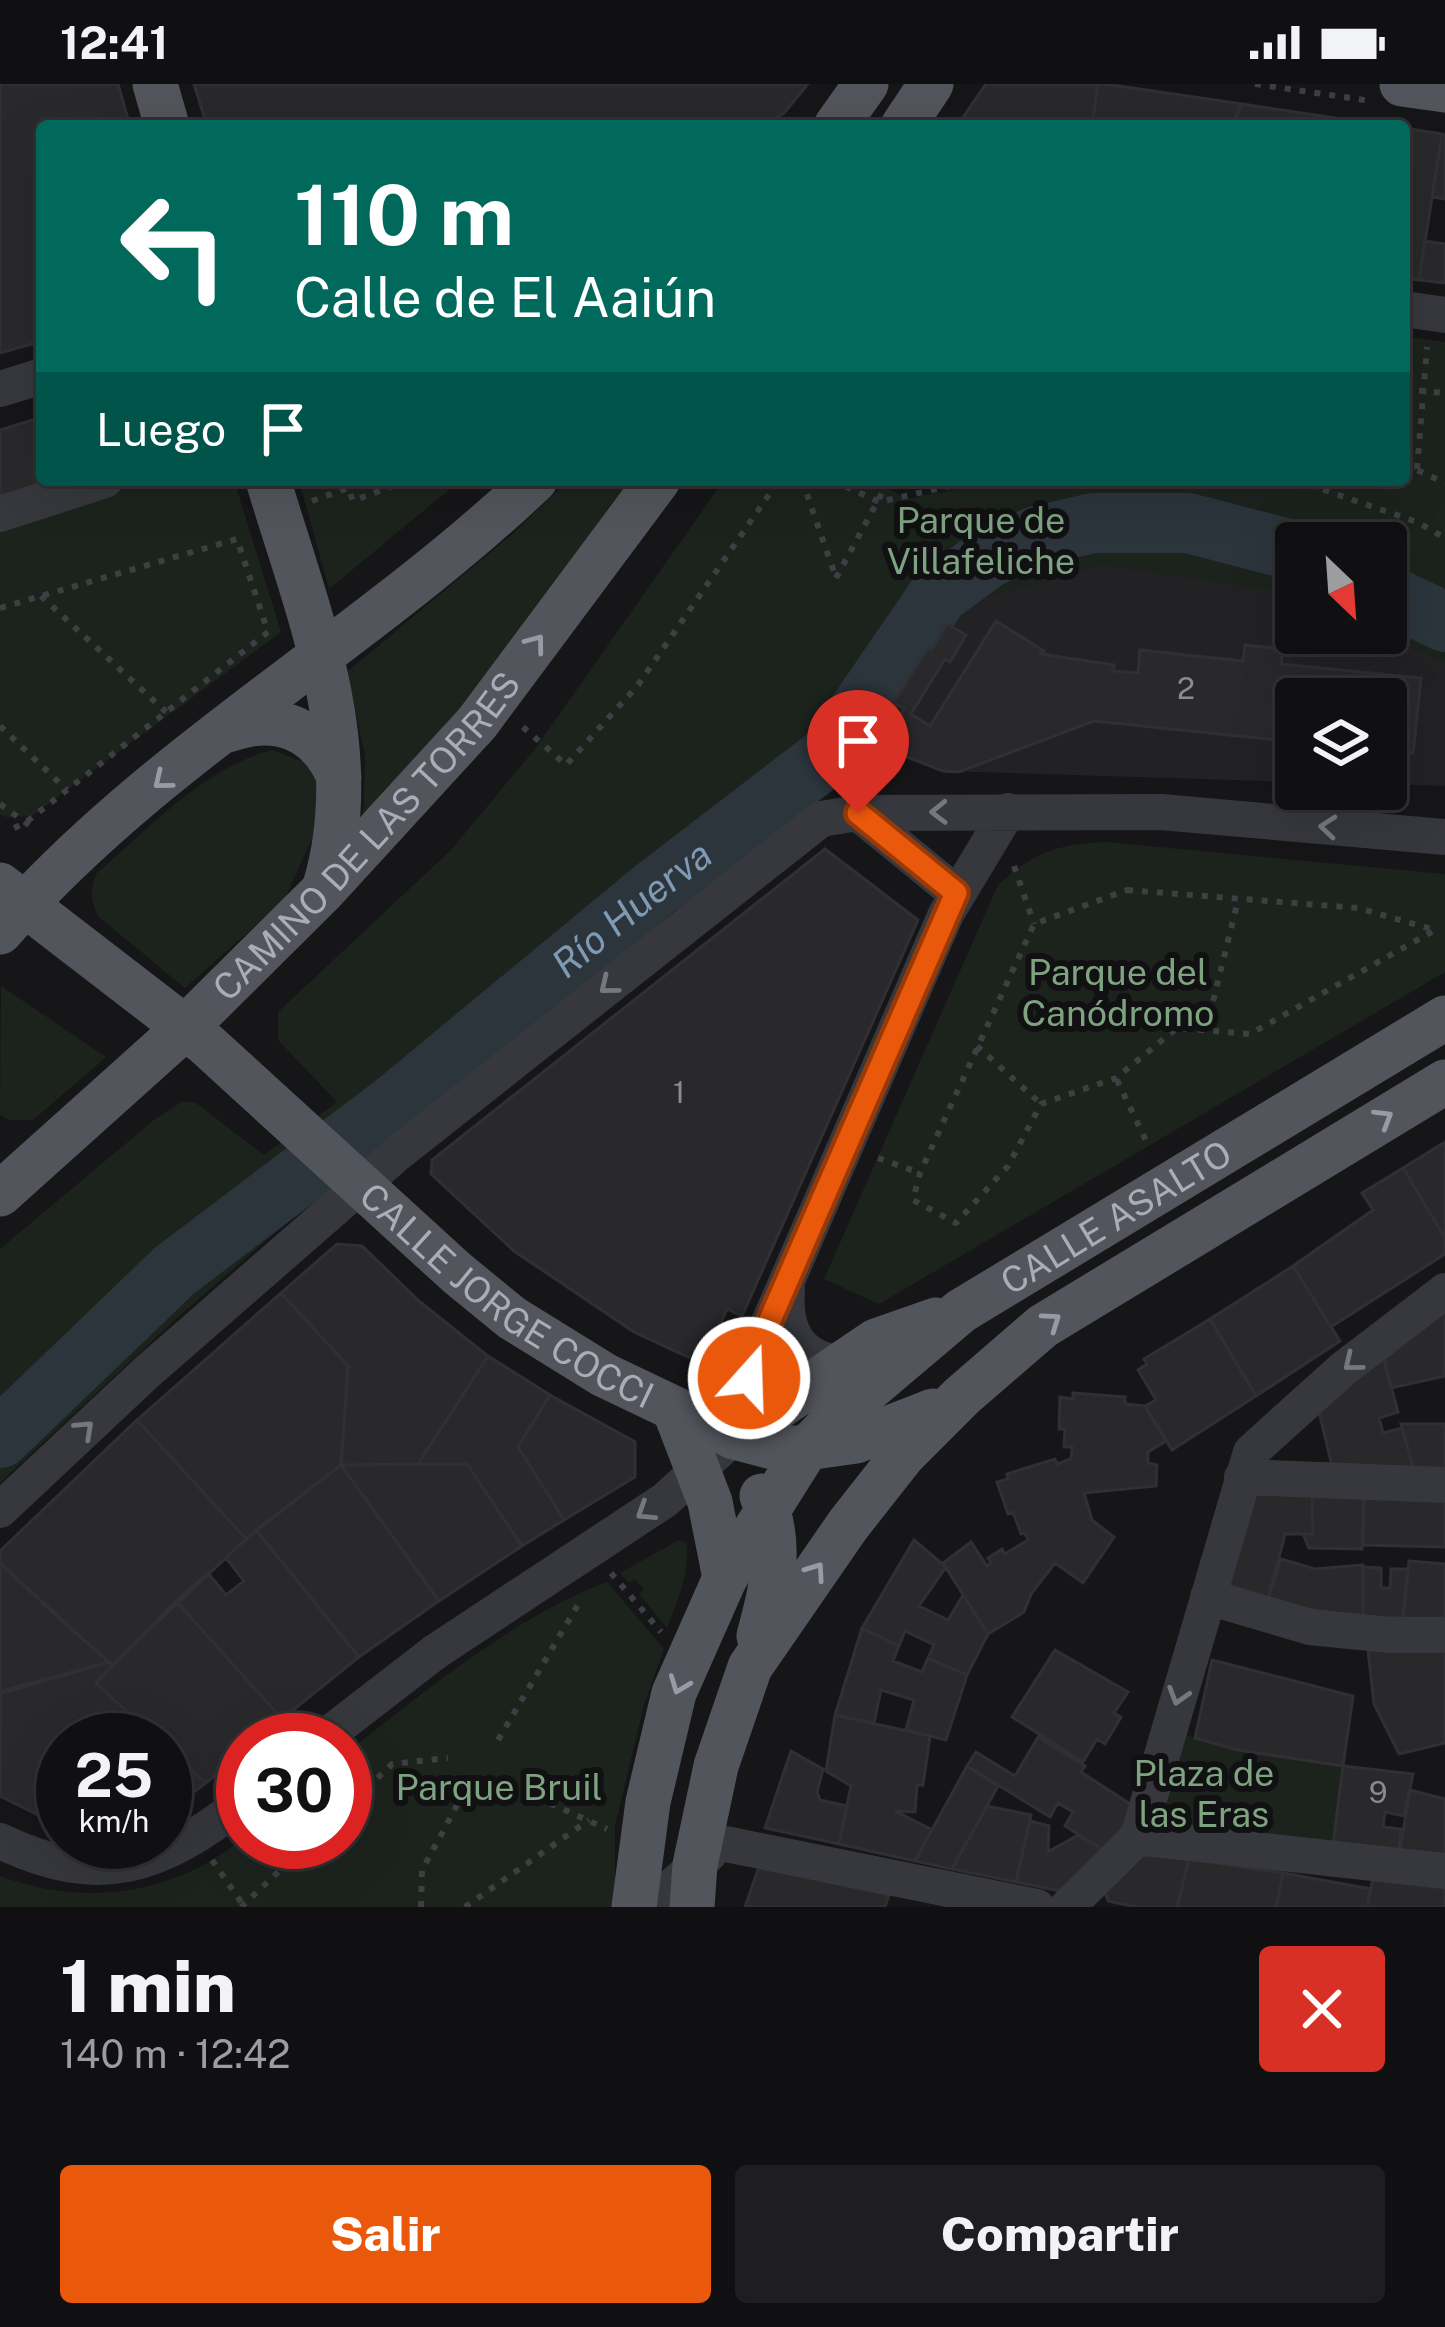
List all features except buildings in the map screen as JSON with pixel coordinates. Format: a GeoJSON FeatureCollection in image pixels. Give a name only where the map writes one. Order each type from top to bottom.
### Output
{"type":"FeatureCollection","features":[{"type":"Feature","properties":{"kind":"main road"},"geometry":{"type":"LineString","coordinates":[[155,84],[165,120]]}},
{"type":"Feature","properties":{"kind":"main road"},"geometry":{"type":"LineString","coordinates":[[840,120],[866,84]]}},
{"type":"Feature","properties":{"kind":"main road"},"geometry":{"type":"LineString","coordinates":[[907,120],[931,84]]}},
{"type":"Feature","properties":{"kind":"main road"},"geometry":{"type":"LineString","coordinates":[[1388,93],[1445,91]]}},
{"type":"Feature","properties":{"kind":"main road"},"geometry":{"type":"LineString","coordinates":[[186,1027],[8,907],[223,731],[441,566],[528,486]]}},
{"type":"Feature","properties":{"kind":"main road","name":"CAMINO DE LAS TORRES"},"geometry":{"type":"LineString","coordinates":[[0,1194],[21,1154],[186,1027],[323,891],[477,723],[654,486]]}},
{"type":"Feature","properties":{"kind":"main road"},"geometry":{"type":"LineString","coordinates":[[286,492],[337,729],[336,847],[323,891]]}},
{"type":"Feature","properties":{"kind":"main road"},"geometry":{"type":"LineString","coordinates":[[223,731],[263,722],[301,729],[332,759],[340,780]]}},
{"type":"Feature","properties":{"kind":"main road","name":"CALLE ASALTO"},"geometry":{"type":"LineString","coordinates":[[634,1907],[647,1802],[674,1693],[724,1578],[807,1448],[844,1409],[962,1311],[1445,1018]]}},
{"type":"Feature","properties":{"kind":"main road","name":"CALLE JORGE COCCI"},"geometry":{"type":"LineString","coordinates":[[186,1027],[512,1318],[604,1375],[734,1437]]}},
{"type":"Feature","properties":{"kind":"main road","name":"CALLE ASALTO"},"geometry":{"type":"LineString","coordinates":[[703,1864],[716,1766],[750,1667],[889,1472],[962,1396],[1058,1316],[1445,1082]]}},
{"type":"Feature","properties":{"kind":"main road"},"geometry":{"type":"LineString","coordinates":[[750,1667],[775,1564],[767,1506],[734,1437],[876,1341],[962,1311]]}},
{"type":"Feature","properties":{"kind":"main road","name":"CALLE ASALTO"},"geometry":{"type":"LineString","coordinates":[[734,1437],[758,1445],[807,1448],[880,1434],[962,1396]]}},
{"type":"Feature","properties":{"kind":"main road","name":"CALLE JORGE COCCI"},"geometry":{"type":"LineString","coordinates":[[675,1411],[721,1544],[724,1578]]}},
{"type":"Feature","properties":{"kind":"street"},"geometry":{"type":"LineString","coordinates":[[0,388],[36,378]]}},
{"type":"Feature","properties":{"kind":"street"},"geometry":{"type":"LineString","coordinates":[[0,514],[86,486]]}},
{"type":"Feature","properties":{"kind":"street"},"geometry":{"type":"LineString","coordinates":[[356,1713],[435,1652],[665,1499],[734,1437],[760,1343],[956,893],[1008,811]]}},
{"type":"Feature","properties":{"kind":"street"},"geometry":{"type":"LineString","coordinates":[[0,1510],[354,1179],[821,819],[858,813],[1161,812],[1445,837]]}},
{"type":"Feature","properties":{"kind":"street"},"geometry":{"type":"LineString","coordinates":[[858,813],[956,893]]}},
{"type":"Feature","properties":{"kind":"street"},"geometry":{"type":"LineString","coordinates":[[788,1280],[787,1313],[793,1337],[809,1356],[838,1363]]}},
{"type":"Feature","properties":{"kind":"street"},"geometry":{"type":"LineString","coordinates":[[1067,1907],[1138,1838],[1251,1452],[1343,1370],[1445,1292]]}},
{"type":"Feature","properties":{"kind":"street"},"geometry":{"type":"LineString","coordinates":[[1242,1477],[1445,1485]]}},
{"type":"Feature","properties":{"kind":"street"},"geometry":{"type":"LineString","coordinates":[[1208,1597],[1310,1627],[1390,1635],[1445,1634]]}},
{"type":"Feature","properties":{"kind":"street"},"geometry":{"type":"LineString","coordinates":[[0,1841],[63,1866],[142,1861],[192,1841],[216,1823]]}},
{"type":"Feature","properties":{"kind":"street"},"geometry":{"type":"LineString","coordinates":[[1138,1838],[1445,1871]]}},
{"type":"Feature","properties":{"kind":"street"},"geometry":{"type":"LineString","coordinates":[[648,1907],[703,1864],[1037,1907]]}},
{"type":"Feature","properties":{"kind":"path"},"geometry":{"type":"LineString","coordinates":[[1256,84],[1388,93]]}},
{"type":"Feature","properties":{"kind":"path"},"geometry":{"type":"LineString","coordinates":[[1417,469],[1426,312]]}},
{"type":"Feature","properties":{"kind":"path"},"geometry":{"type":"LineString","coordinates":[[1410,389],[1445,393]]}},
{"type":"Feature","properties":{"kind":"path"},"geometry":{"type":"LineString","coordinates":[[1410,466],[1445,483]]}},
{"type":"Feature","properties":{"kind":"path"},"geometry":{"type":"LineString","coordinates":[[286,492],[332,486]]}},
{"type":"Feature","properties":{"kind":"path"},"geometry":{"type":"LineString","coordinates":[[348,486],[353,501],[392,486]]}},
{"type":"Feature","properties":{"kind":"path"},"geometry":{"type":"LineString","coordinates":[[523,728],[566,765],[638,686],[775,486]]}},
{"type":"Feature","properties":{"kind":"path"},"geometry":{"type":"LineString","coordinates":[[804,486],[836,578],[886,486]]}},
{"type":"Feature","properties":{"kind":"path"},"geometry":{"type":"LineString","coordinates":[[845,486],[879,502],[950,486]]}},
{"type":"Feature","properties":{"kind":"path"},"geometry":{"type":"LineString","coordinates":[[1312,486],[1417,522],[1445,538]]}},
{"type":"Feature","properties":{"kind":"path"},"geometry":{"type":"LineString","coordinates":[[0,608],[237,538],[268,632],[67,790],[29,826],[12,829]]}},
{"type":"Feature","properties":{"kind":"path"},"geometry":{"type":"LineString","coordinates":[[40,596],[166,712]]}},
{"type":"Feature","properties":{"kind":"path"},"geometry":{"type":"LineString","coordinates":[[0,726],[67,790]]}},
{"type":"Feature","properties":{"kind":"path"},"geometry":{"type":"LineString","coordinates":[[0,804],[29,826]]}},
{"type":"Feature","properties":{"kind":"path"},"geometry":{"type":"LineString","coordinates":[[1011,863],[1034,924]]}},
{"type":"Feature","properties":{"kind":"path"},"geometry":{"type":"LineString","coordinates":[[1127,890],[1238,901],[1358,908],[1435,930],[1250,1034],[1177,1028],[1116,1078],[1041,1104],[1008,1166],[956,1223],[913,1200],[920,1173],[1034,924],[1127,890]]}},
{"type":"Feature","properties":{"kind":"path"},"geometry":{"type":"LineString","coordinates":[[1206,1030],[1238,901]]}},
{"type":"Feature","properties":{"kind":"path"},"geometry":{"type":"LineString","coordinates":[[977,1046],[1041,1104]]}},
{"type":"Feature","properties":{"kind":"path"},"geometry":{"type":"LineString","coordinates":[[1116,1078],[1149,1147]]}},
{"type":"Feature","properties":{"kind":"path"},"geometry":{"type":"LineString","coordinates":[[873,1155],[920,1173]]}},
{"type":"Feature","properties":{"kind":"path"},"geometry":{"type":"LineString","coordinates":[[606,1567],[671,1644]]}},
{"type":"Feature","properties":{"kind":"path"},"geometry":{"type":"LineString","coordinates":[[498,1740],[586,1591]]}},
{"type":"Feature","properties":{"kind":"path"},"geometry":{"type":"LineString","coordinates":[[372,1783],[392,1764],[448,1758]]}},
{"type":"Feature","properties":{"kind":"path"},"geometry":{"type":"LineString","coordinates":[[509,1785],[621,1836]]}},
{"type":"Feature","properties":{"kind":"path"},"geometry":{"type":"LineString","coordinates":[[421,1907],[422,1870],[462,1796]]}},
{"type":"Feature","properties":{"kind":"path"},"geometry":{"type":"LineString","coordinates":[[465,1907],[590,1820]]}},
{"type":"Feature","properties":{"kind":"path"},"geometry":{"type":"LineString","coordinates":[[219,1869],[242,1906],[281,1869]]}},
{"type":"Feature","properties":{"kind":"shaded area"},"geometry":{"type":"Polygon","coordinates":[[[1105,536],[1275,589],[1275,654],[1407,654],[1407,647],[1445,660],[1445,786],[1407,785],[1407,678],[1275,678],[1275,781],[943,771],[881,747],[903,710],[894,702],[928,648],[933,648],[948,622],[1016,570],[1105,536]]]}},
{"type":"Feature","properties":{"kind":"green space","name":"Parque de Villafeliche"},"geometry":{"type":"Polygon","coordinates":[[[1410,337],[1445,342],[1445,662],[1407,646],[1407,522],[1275,522],[1275,591],[1102,565],[976,601],[947,624],[932,649],[927,648],[895,702],[904,709],[881,747],[881,776],[834,783],[792,812],[787,807],[373,1135],[313,1200],[179,1316],[0,1483],[0,1249],[183,1101],[196,1103],[264,1155],[337,1102],[278,1040],[278,1012],[451,850],[535,749],[720,486],[885,486],[906,499],[973,486],[1410,486],[1410,337]]]}},
{"type":"Feature","properties":{"kind":"green space"},"geometry":{"type":"Polygon","coordinates":[[[127,486],[236,486],[281,632],[32,816],[6,817],[0,814],[0,525],[127,486]]]}},
{"type":"Feature","properties":{"kind":"green space"},"geometry":{"type":"Polygon","coordinates":[[[301,486],[454,486],[329,589],[301,486]]]}},
{"type":"Feature","properties":{"kind":"green space"},"geometry":{"type":"Polygon","coordinates":[[[563,486],[635,486],[461,729],[363,828],[365,755],[347,672],[563,486]]]}},
{"type":"Feature","properties":{"kind":"green space"},"geometry":{"type":"Polygon","coordinates":[[[272,750],[306,763],[320,784],[322,817],[284,900],[185,988],[99,917],[92,896],[96,874],[200,785],[272,750]]]}},
{"type":"Feature","properties":{"kind":"green space","name":"Parque del Canódromo"},"geometry":{"type":"Polygon","coordinates":[[[1106,842],[1445,874],[1445,972],[879,1304],[824,1279],[998,885],[1048,852],[1106,842]]]}},
{"type":"Feature","properties":{"kind":"green space"},"geometry":{"type":"Polygon","coordinates":[[[1,986],[106,1057],[33,1120],[0,1115],[1,986]]]}},
{"type":"Feature","properties":{"kind":"green space"},"geometry":{"type":"Polygon","coordinates":[[[679,1540],[686,1543],[687,1565],[667,1628],[639,1594],[644,1589],[620,1573],[679,1540]]]}},
{"type":"Feature","properties":{"kind":"green space","name":"Parque Bruil"},"geometry":{"type":"Polygon","coordinates":[[[607,1582],[664,1649],[644,1705],[615,1826],[615,1907],[0,1907],[0,1876],[32,1886],[95,1893],[158,1884],[216,1858],[216,1869],[372,1869],[372,1733],[505,1635],[607,1582]]]}},
{"type":"Feature","properties":{"kind":"green space","name":"Plaza de las Eras"},"geometry":{"type":"Polygon","coordinates":[[[1168,1730],[1238,1750],[1343,1766],[1330,1862],[1138,1837],[1168,1730]]]}},
{"type":"Feature","properties":{"kind":"waterway","name":"Río Huerva"},"geometry":{"type":"LineString","coordinates":[[0,1438],[174,1271],[392,1106],[652,891],[828,756],[939,594],[988,558],[1036,536],[1093,523],[1188,523],[1275,546]]}},
{"type":"Feature","properties":{"kind":"waterway","name":"Río Huerva"},"geometry":{"type":"LineString","coordinates":[[1407,604],[1445,622]]}},
{"type":"Feature","properties":{"kind":"route"},"geometry":{"type":"LineString","coordinates":[[749,1378],[760,1343],[956,893],[858,813]]}}]}
